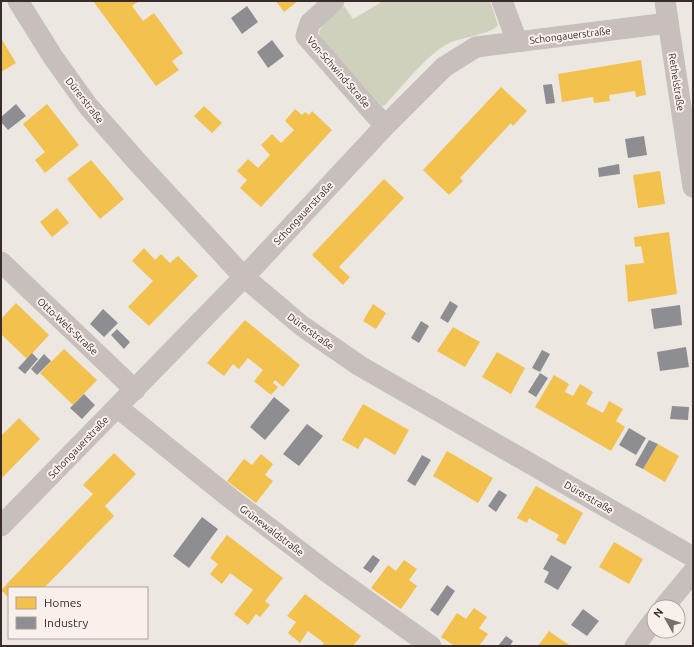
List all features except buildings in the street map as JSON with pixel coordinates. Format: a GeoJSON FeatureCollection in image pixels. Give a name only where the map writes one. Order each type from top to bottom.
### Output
{"type":"FeatureCollection","features":[{"type":"Feature","properties":{"kind":"street","name":"Dürerstraße"},"geometry":{"type":"LineString","coordinates":[[18,1],[53,57],[88,106],[140,165],[244,277],[302,326],[360,366],[693,557]]}},
{"type":"Feature","properties":{"kind":"street","name":"Von-Schwind-Straße"},"geometry":{"type":"LineString","coordinates":[[334,1],[310,23],[306,36],[385,126]]}},
{"type":"Feature","properties":{"kind":"street"},"geometry":{"type":"LineString","coordinates":[[502,1],[517,41]]}},
{"type":"Feature","properties":{"kind":"street","name":"Rethelstraße"},"geometry":{"type":"LineString","coordinates":[[665,1],[693,187]]}},
{"type":"Feature","properties":{"kind":"street","name":"Schongauerstraße"},"geometry":{"type":"LineString","coordinates":[[1,526],[135,390],[244,277],[385,126],[444,67],[476,47],[668,23]]}},
{"type":"Feature","properties":{"kind":"street","name":"Otto-Wels-Straße"},"geometry":{"type":"LineString","coordinates":[[1,262],[135,390]]}},
{"type":"Feature","properties":{"kind":"street","name":"Grünewaldstraße"},"geometry":{"type":"LineString","coordinates":[[117,407],[230,498],[321,568],[431,646]]}},
{"type":"Feature","properties":{"kind":"street"},"geometry":{"type":"LineString","coordinates":[[671,599],[693,572]]}},
{"type":"Feature","properties":{"kind":"street"},"geometry":{"type":"LineString","coordinates":[[635,646],[646,631]]}},
{"type":"Feature","properties":{"kind":"green space"},"geometry":{"type":"Polygon","coordinates":[[[379,1],[490,1],[498,25],[490,30],[449,43],[440,49],[415,72],[384,106],[382,106],[320,37],[319,32],[323,24],[344,6],[353,19],[380,3],[379,1]]]}}]}
